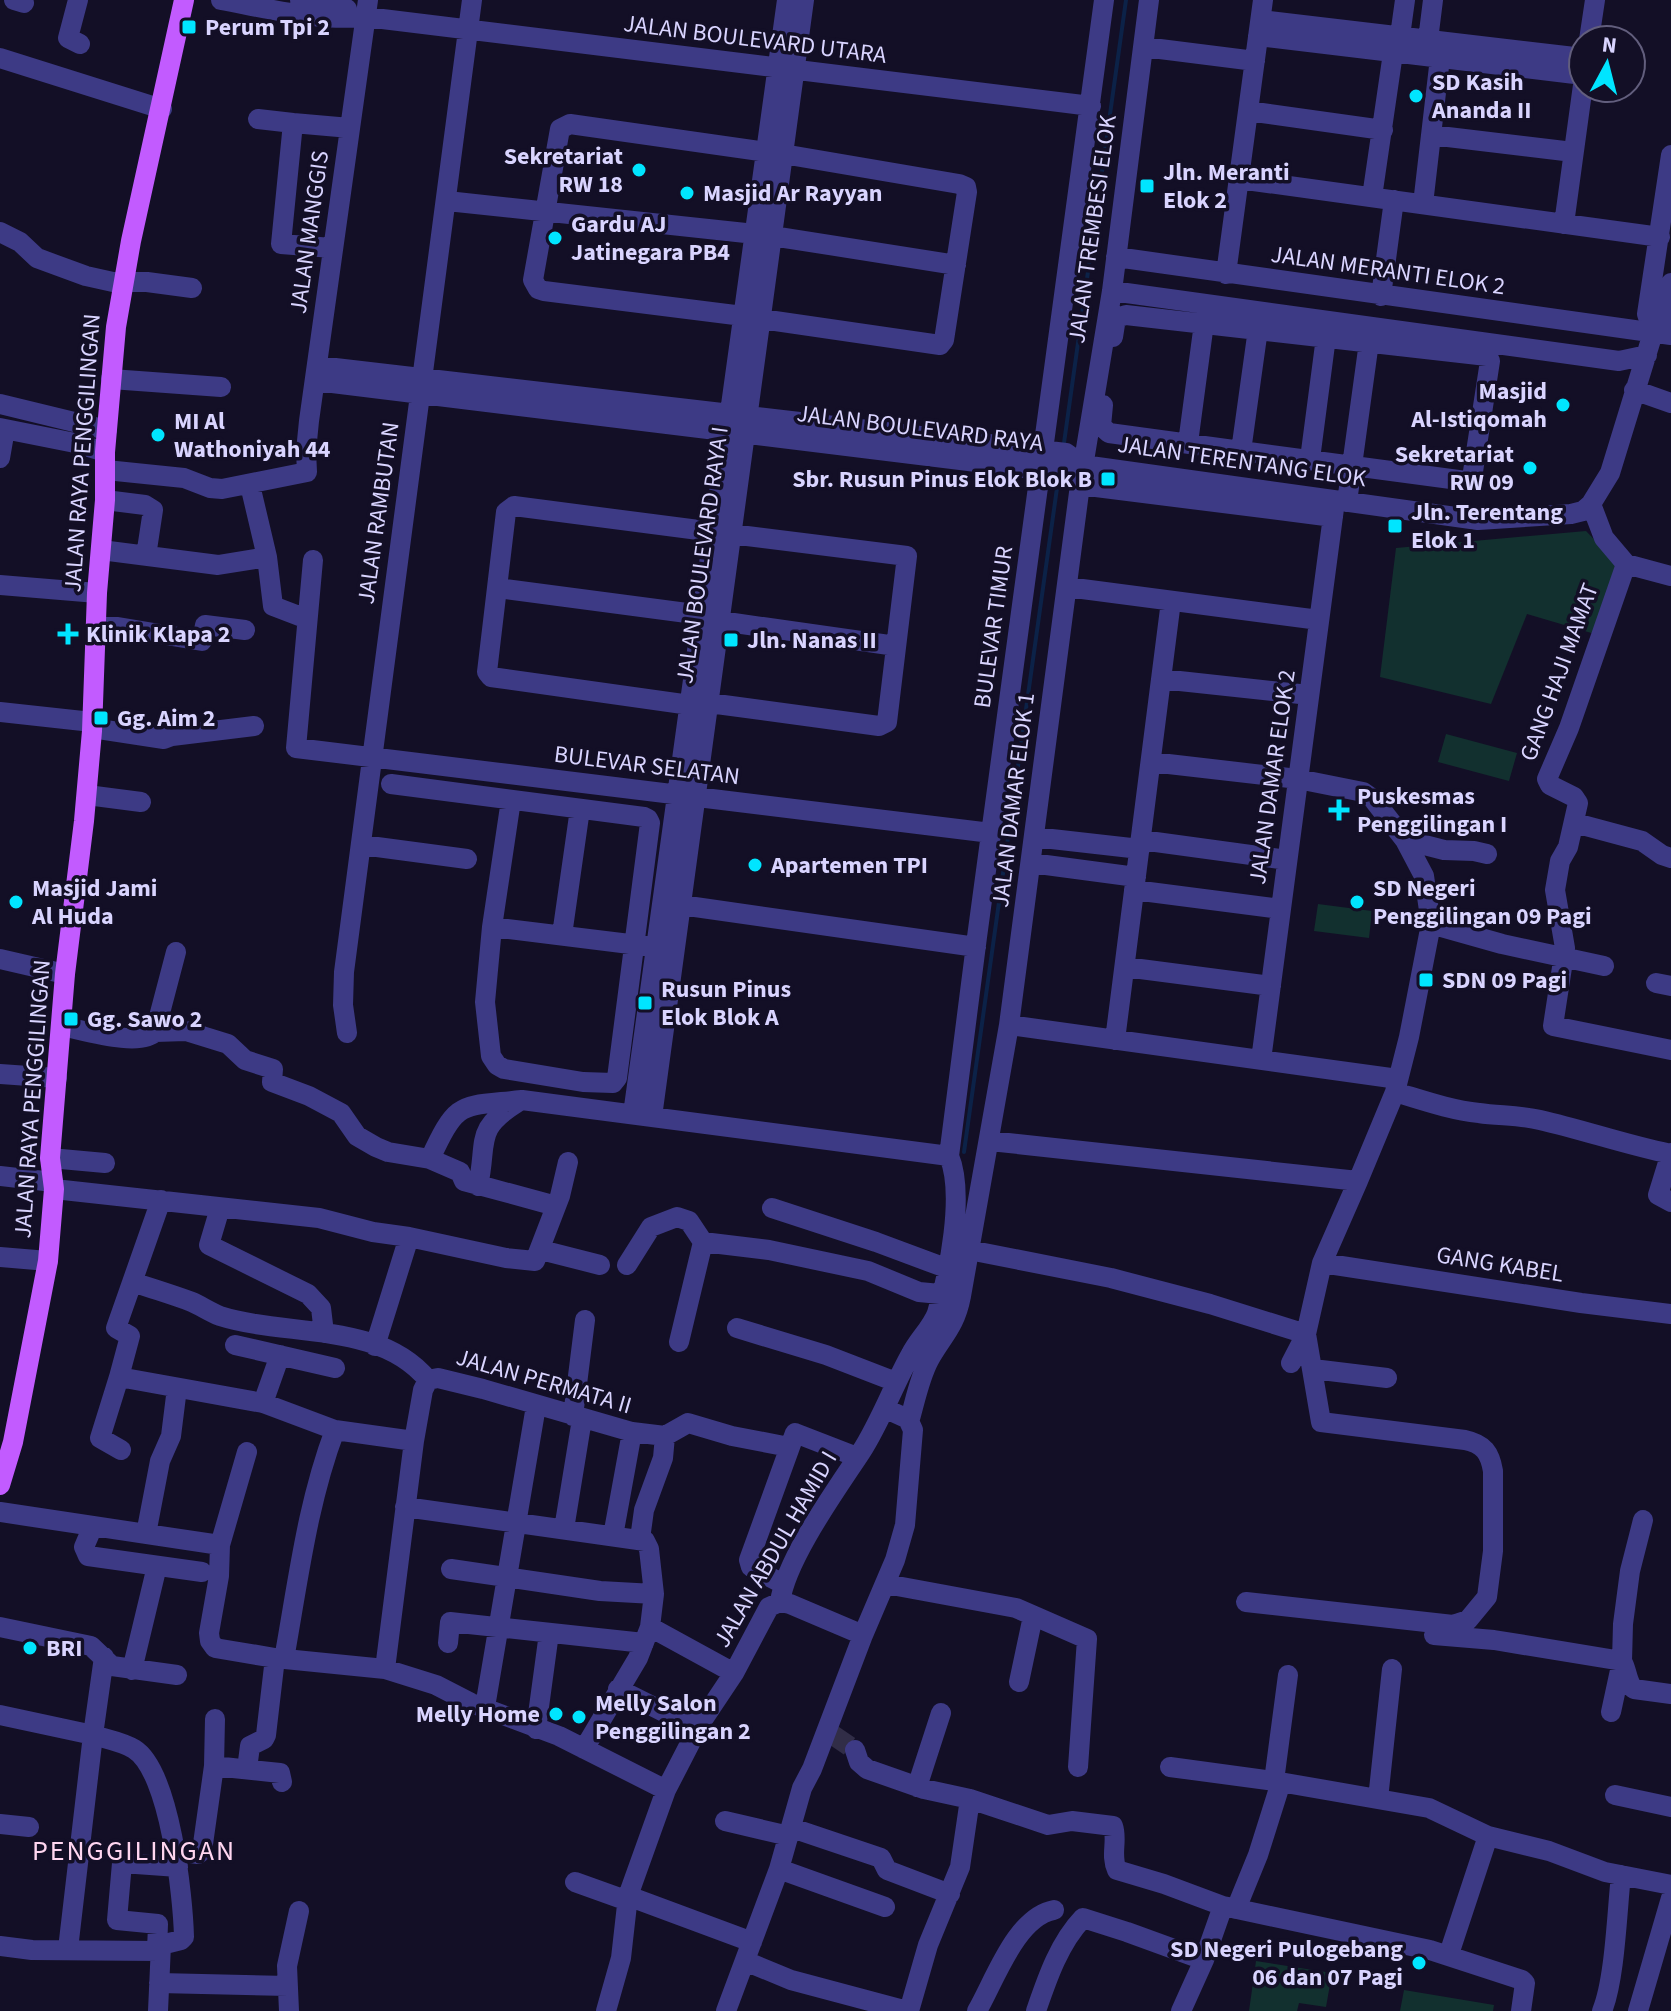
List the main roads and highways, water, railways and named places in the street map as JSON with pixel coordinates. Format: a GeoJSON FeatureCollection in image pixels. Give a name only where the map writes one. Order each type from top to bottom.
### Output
{"type":"FeatureCollection","features":[{"type":"Feature","properties":{"kind":"main road","name":"JALAN RAYA PENGGILINGAN"},"geometry":{"type":"LineString","coordinates":[[0,1485],[6,1441],[48,1261],[54,1186],[50,1158],[65,974],[87,795],[107,430],[122,283],[184,0]]}},
{"type":"Feature","properties":{"kind":"waterway"},"geometry":{"type":"LineString","coordinates":[[1064,443],[1126,0]]}},
{"type":"Feature","properties":{"kind":"waterway"},"geometry":{"type":"LineString","coordinates":[[964,1152],[1057,488]]}},
{"type":"Feature","properties":{"kind":"tunnel"},"geometry":{"type":"LineString","coordinates":[[833,1735],[855,1750]]}},
{"type":"Feature","properties":{"kind":"place","name":"Perum Tpi 2"},"geometry":{"type":"Point","coordinates":[189,27]}},
{"type":"Feature","properties":{"kind":"place","name":"SD Kasih Ananda II"},"geometry":{"type":"Point","coordinates":[1416,96]}},
{"type":"Feature","properties":{"kind":"place","name":"Sekretariat RW 18"},"geometry":{"type":"Point","coordinates":[639,170]}},
{"type":"Feature","properties":{"kind":"place","name":"Jln. Meranti Elok 2"},"geometry":{"type":"Point","coordinates":[1147,186]}},
{"type":"Feature","properties":{"kind":"place","name":"Masjid Ar Rayyan"},"geometry":{"type":"Point","coordinates":[687,193]}},
{"type":"Feature","properties":{"kind":"place","name":"Gardu AJ Jatinegara PB4"},"geometry":{"type":"Point","coordinates":[555,238]}},
{"type":"Feature","properties":{"kind":"place","name":"Masjid Al-Istiqomah"},"geometry":{"type":"Point","coordinates":[1563,405]}},
{"type":"Feature","properties":{"kind":"place","name":"MI Al Wathoniyah 44"},"geometry":{"type":"Point","coordinates":[158,435]}},
{"type":"Feature","properties":{"kind":"place","name":"Sekretariat RW 09"},"geometry":{"type":"Point","coordinates":[1530,468]}},
{"type":"Feature","properties":{"kind":"place","name":"Sbr. Rusun Pinus Elok Blok B"},"geometry":{"type":"Point","coordinates":[1108,479]}},
{"type":"Feature","properties":{"kind":"place","name":"Jln. Terentang Elok 1"},"geometry":{"type":"Point","coordinates":[1395,526]}},
{"type":"Feature","properties":{"kind":"place","name":"Klinik Klapa 2"},"geometry":{"type":"Point","coordinates":[68,634]}},
{"type":"Feature","properties":{"kind":"place","name":"Jln. Nanas II"},"geometry":{"type":"Point","coordinates":[731,640]}},
{"type":"Feature","properties":{"kind":"place","name":"Gg. Aim 2"},"geometry":{"type":"Point","coordinates":[101,718]}},
{"type":"Feature","properties":{"kind":"place","name":"Puskesmas Penggilingan I"},"geometry":{"type":"Point","coordinates":[1339,810]}},
{"type":"Feature","properties":{"kind":"place","name":"Apartemen TPI"},"geometry":{"type":"Point","coordinates":[755,865]}},
{"type":"Feature","properties":{"kind":"place","name":"Masjid Jami Al Huda"},"geometry":{"type":"Point","coordinates":[16,902]}},
{"type":"Feature","properties":{"kind":"place","name":"SD Negeri Penggilingan 09 Pagi"},"geometry":{"type":"Point","coordinates":[1357,902]}},
{"type":"Feature","properties":{"kind":"place","name":"SDN 09 Pagi"},"geometry":{"type":"Point","coordinates":[1426,980]}},
{"type":"Feature","properties":{"kind":"place","name":"Rusun Pinus Elok Blok A"},"geometry":{"type":"Point","coordinates":[645,1003]}},
{"type":"Feature","properties":{"kind":"place","name":"Gg. Sawo 2"},"geometry":{"type":"Point","coordinates":[71,1019]}},
{"type":"Feature","properties":{"kind":"place","name":"BRI"},"geometry":{"type":"Point","coordinates":[30,1648]}},
{"type":"Feature","properties":{"kind":"place","name":"Melly Home"},"geometry":{"type":"Point","coordinates":[556,1714]}},
{"type":"Feature","properties":{"kind":"place","name":"Melly Salon Penggilingan 2"},"geometry":{"type":"Point","coordinates":[579,1717]}},
{"type":"Feature","properties":{"kind":"place","name":"SD Negeri Pulogebang 06 dan 07 Pagi"},"geometry":{"type":"Point","coordinates":[1419,1963]}},
{"type":"Feature","properties":{"kind":"district","name":"PENGGILINGAN"},"geometry":{"type":"Point","coordinates":[134,1850]}}]}
